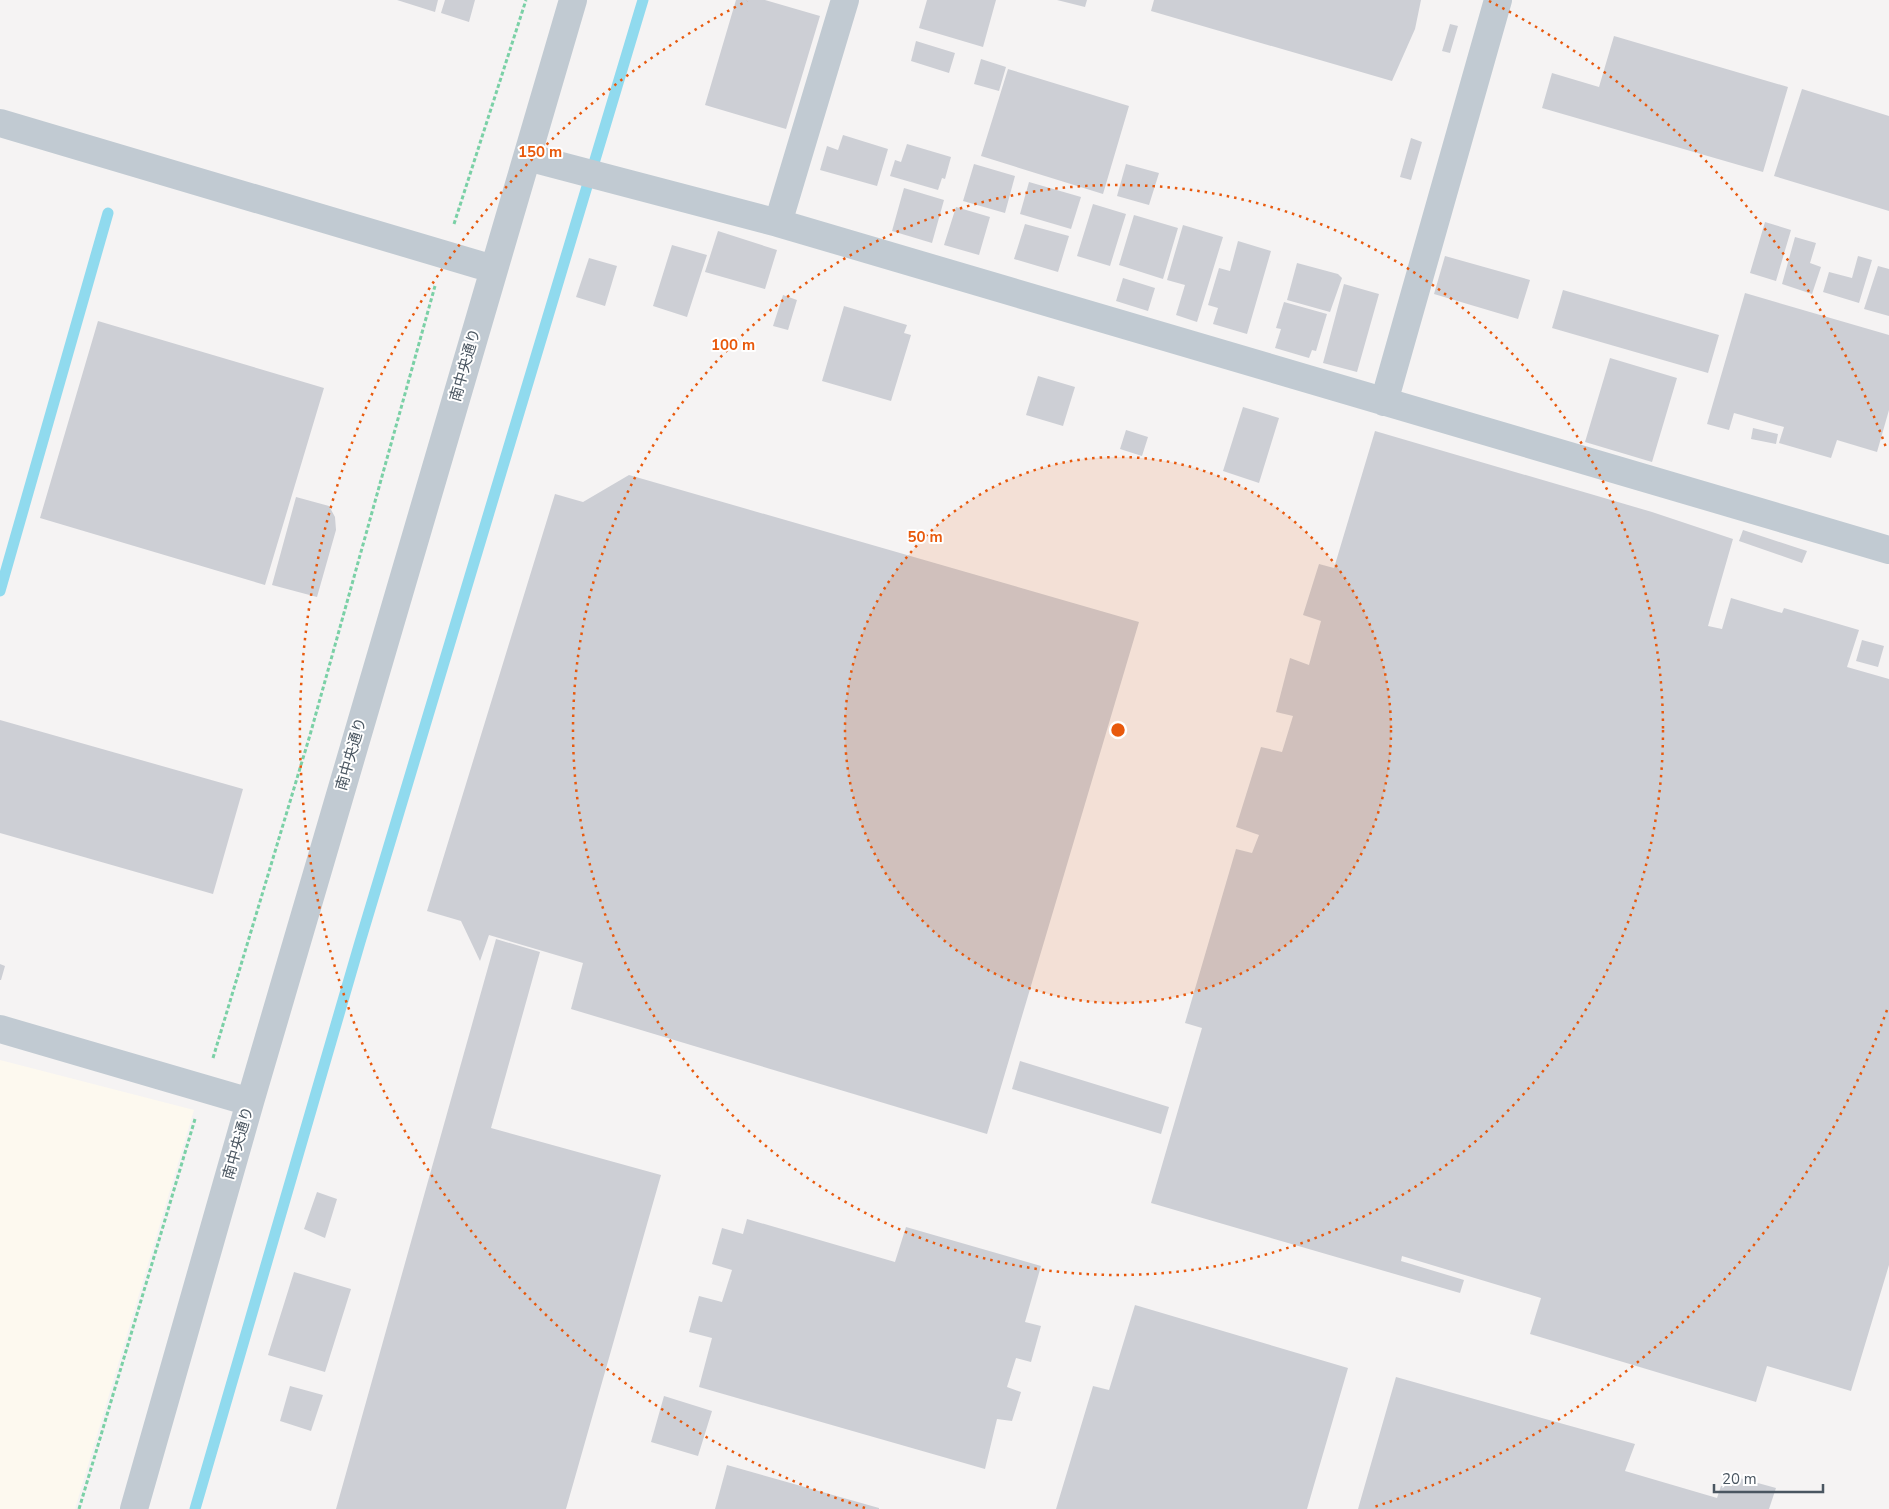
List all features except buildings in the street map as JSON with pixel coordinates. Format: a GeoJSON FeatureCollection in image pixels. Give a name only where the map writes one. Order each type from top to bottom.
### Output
{"type":"FeatureCollection","features":[{"type":"Feature","properties":{"kind":"street","name":"南中央通り"},"geometry":{"type":"LineString","coordinates":[[134,1509],[250,1102],[573,0]]}},
{"type":"Feature","properties":{"kind":"street"},"geometry":{"type":"LineString","coordinates":[[778,222],[845,0]]}},
{"type":"Feature","properties":{"kind":"street"},"geometry":{"type":"LineString","coordinates":[[1384,402],[1498,0]]}},
{"type":"Feature","properties":{"kind":"street"},"geometry":{"type":"LineString","coordinates":[[0,123],[493,269]]}},
{"type":"Feature","properties":{"kind":"street"},"geometry":{"type":"LineString","coordinates":[[526,157],[778,222],[1889,550]]}},
{"type":"Feature","properties":{"kind":"street"},"geometry":{"type":"LineString","coordinates":[[0,1029],[204,1087],[250,1102]]}},
{"type":"Feature","properties":{"kind":"path"},"geometry":{"type":"LineString","coordinates":[[79,1509],[310,735],[444,255],[526,0]]}},
{"type":"Feature","properties":{"kind":"shaded area"},"geometry":{"type":"Polygon","coordinates":[[[0,1060],[194,1110],[75,1509],[0,1509],[0,1060]]]}},
{"type":"Feature","properties":{"kind":"waterway"},"geometry":{"type":"LineString","coordinates":[[195,1509],[360,942],[643,0]]}},
{"type":"Feature","properties":{"kind":"waterway"},"geometry":{"type":"LineString","coordinates":[[0,591],[108,213]]}}]}
